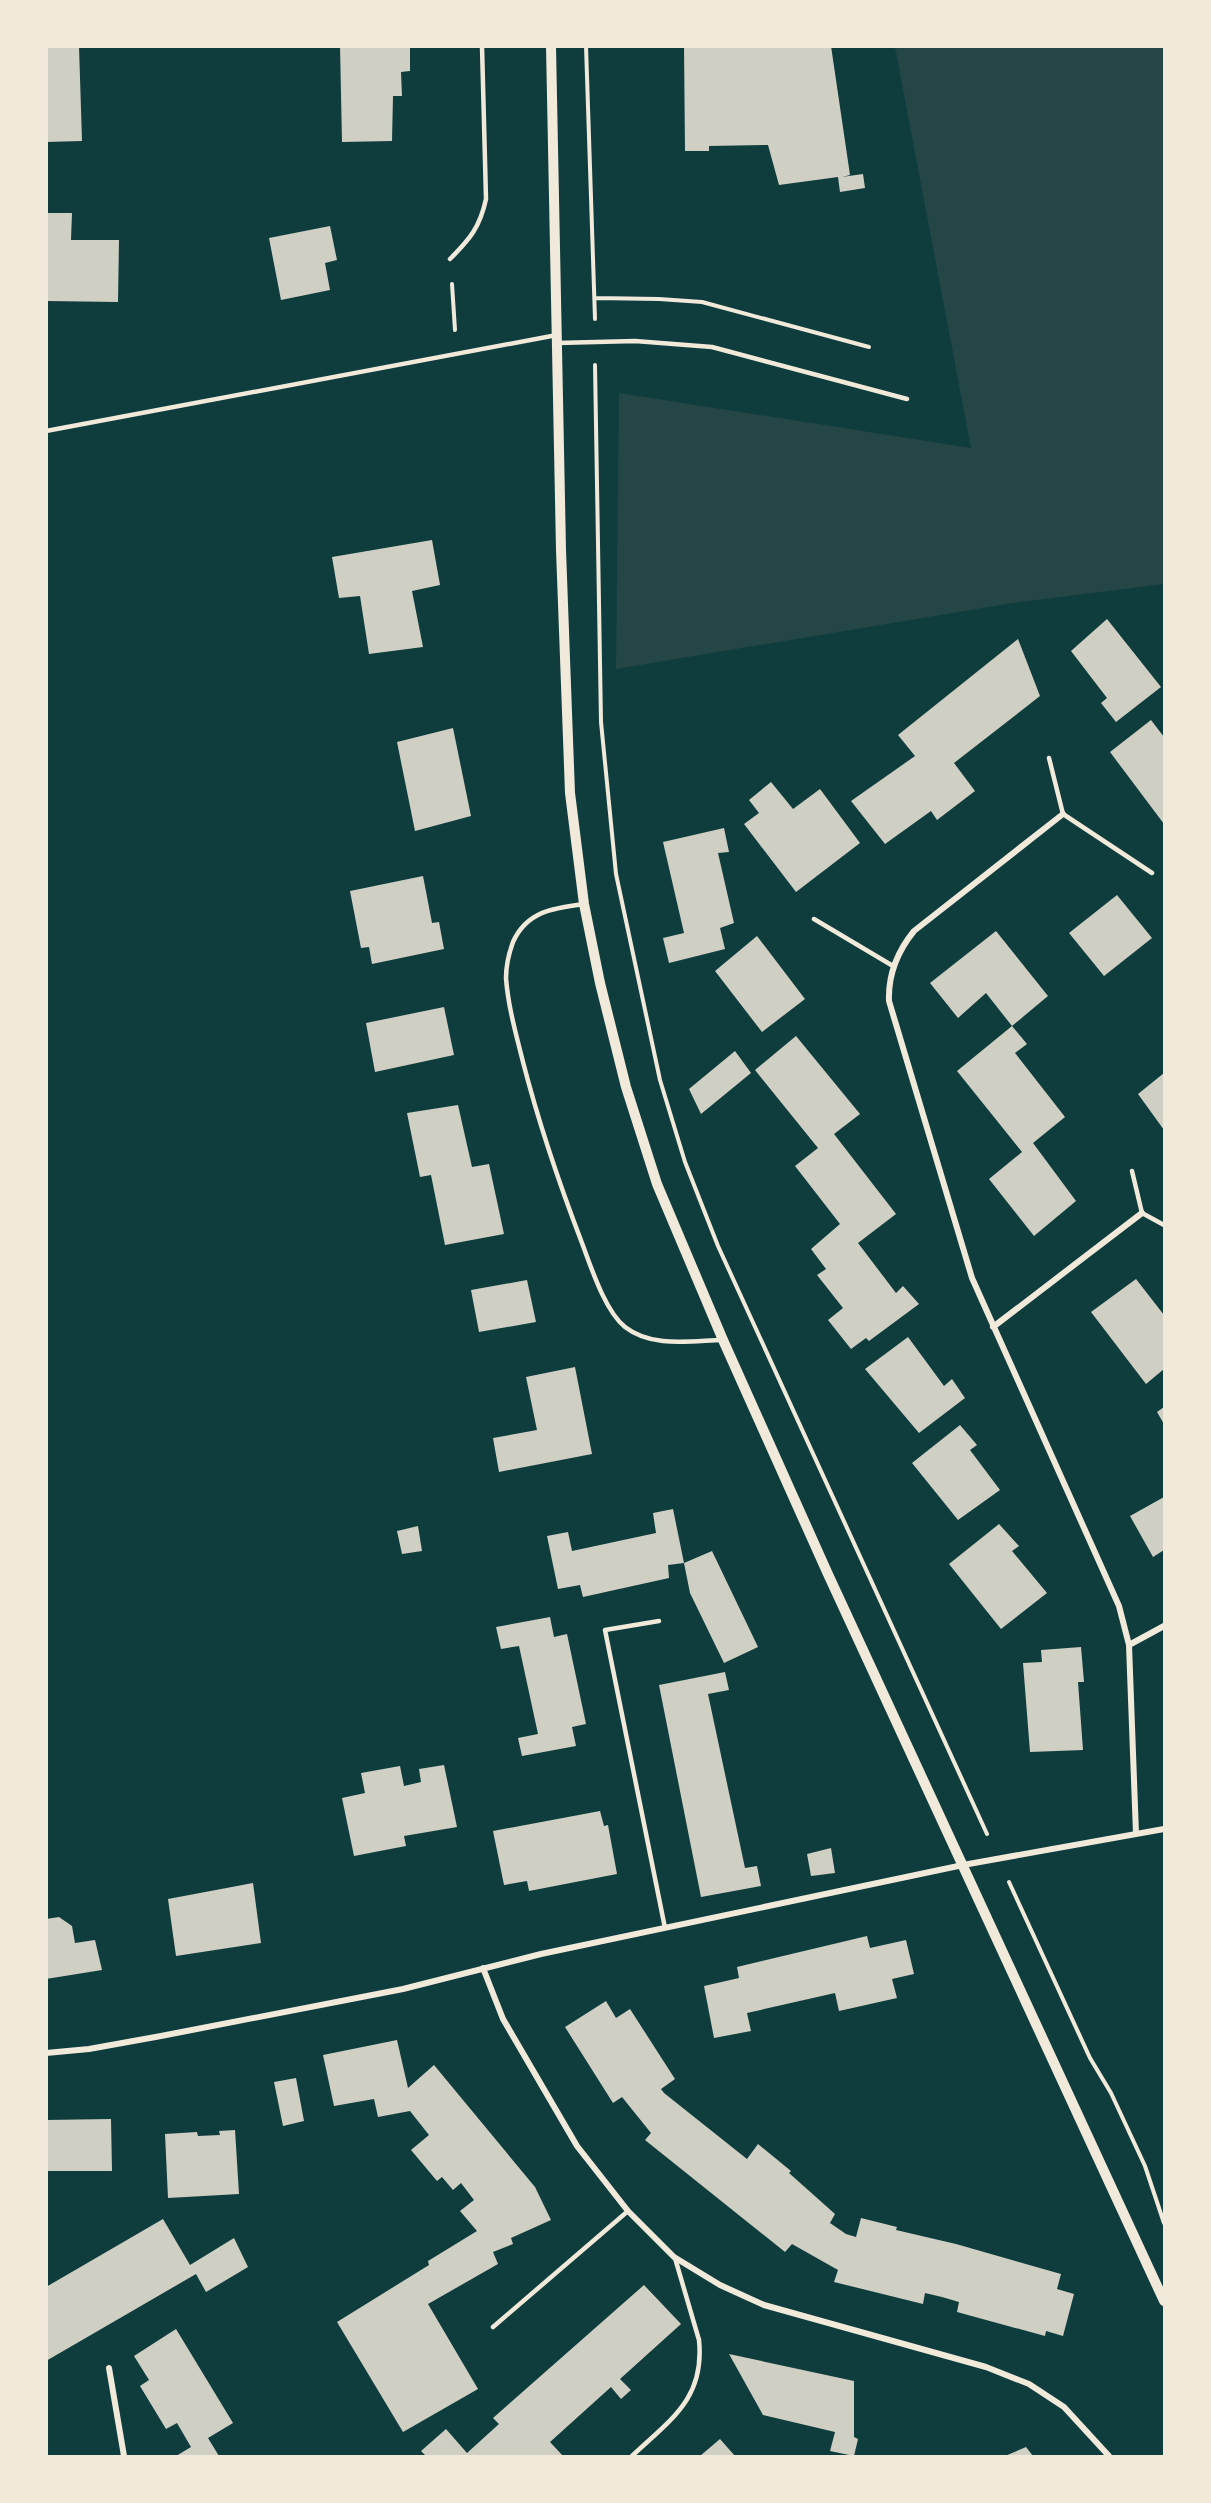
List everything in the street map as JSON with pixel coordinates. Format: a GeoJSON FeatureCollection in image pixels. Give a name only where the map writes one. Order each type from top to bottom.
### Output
{"type":"FeatureCollection","features":[{"type":"Feature","properties":{"kind":"street"},"geometry":{"type":"LineString","coordinates":[[550,46],[568,756],[584,904],[612,1035],[634,1116],[657,1184],[723,1340],[1164,2301]]}},
{"type":"Feature","properties":{"kind":"street"},"geometry":{"type":"LineString","coordinates":[[1063,814],[914,931],[901,949],[893,966],[889,990],[892,1012],[966,1262],[993,1327],[1119,1605],[1129,1645],[1136,1834]]}},
{"type":"Feature","properties":{"kind":"street"},"geometry":{"type":"LineString","coordinates":[[993,1327],[1142,1213]]}},
{"type":"Feature","properties":{"kind":"street"},"geometry":{"type":"LineString","coordinates":[[1129,1645],[1164,1626]]}},
{"type":"Feature","properties":{"kind":"street"},"geometry":{"type":"LineString","coordinates":[[46,2053],[89,2049],[426,1984],[483,1968],[963,1865],[1164,1829]]}},
{"type":"Feature","properties":{"kind":"street"},"geometry":{"type":"LineString","coordinates":[[483,1968],[503,2019],[591,2166],[628,2211],[674,2257],[720,2286],[764,2305],[986,2367],[1029,2384],[1064,2407],[1109,2457]]}},
{"type":"Feature","properties":{"kind":"street"},"geometry":{"type":"LineString","coordinates":[[109,2368],[124,2457]]}},
{"type":"Feature","properties":{"kind":"lane"},"geometry":{"type":"LineString","coordinates":[[450,259],[470,240],[482,219],[486,199],[482,46]]}},
{"type":"Feature","properties":{"kind":"lane"},"geometry":{"type":"LineString","coordinates":[[46,431],[457,354],[557,339],[664,342],[712,347],[907,399]]}},
{"type":"Feature","properties":{"kind":"lane"},"geometry":{"type":"LineString","coordinates":[[1049,758],[1063,814],[1152,873]]}},
{"type":"Feature","properties":{"kind":"lane"},"geometry":{"type":"LineString","coordinates":[[584,904],[553,908],[534,915],[521,927],[508,958],[506,975],[512,1016],[546,1147],[595,1276],[613,1313],[624,1326],[639,1335],[655,1340],[723,1340]]}},
{"type":"Feature","properties":{"kind":"lane"},"geometry":{"type":"LineString","coordinates":[[814,919],[893,966]]}},
{"type":"Feature","properties":{"kind":"lane"},"geometry":{"type":"LineString","coordinates":[[1132,1171],[1142,1213],[1164,1225]]}},
{"type":"Feature","properties":{"kind":"lane"},"geometry":{"type":"LineString","coordinates":[[659,1621],[605,1630],[665,1928]]}},
{"type":"Feature","properties":{"kind":"lane"},"geometry":{"type":"LineString","coordinates":[[493,2327],[628,2211]]}},
{"type":"Feature","properties":{"kind":"lane"},"geometry":{"type":"LineString","coordinates":[[632,2457],[678,2412],[697,2383],[701,2354],[699,2340],[674,2257]]}},
{"type":"Feature","properties":{"kind":"path"},"geometry":{"type":"LineString","coordinates":[[586,46],[595,298],[599,676],[604,774],[616,874],[660,1080],[685,1162],[718,1246],[1090,2058],[1111,2093],[1145,2166],[1164,2223]]}},
{"type":"Feature","properties":{"kind":"path"},"geometry":{"type":"LineString","coordinates":[[450,259],[457,354]]}},
{"type":"Feature","properties":{"kind":"path"},"geometry":{"type":"LineString","coordinates":[[595,298],[659,298],[702,303],[868,346]]}},
{"type":"Feature","properties":{"kind":"shaded area"},"geometry":{"type":"Polygon","coordinates":[[[895,47],[1164,47],[1164,584],[1012,603],[616,669],[619,393],[971,448],[895,47]]]}},
{"type":"Feature","properties":{"kind":"building"},"geometry":{"type":"Polygon","coordinates":[[[46,46],[79,46],[82,141],[46,142],[46,46]]]}},
{"type":"Feature","properties":{"kind":"building"},"geometry":{"type":"Polygon","coordinates":[[[340,46],[410,46],[410,71],[401,72],[402,96],[393,96],[392,141],[342,142],[340,46]]]}},
{"type":"Feature","properties":{"kind":"building"},"geometry":{"type":"Polygon","coordinates":[[[684,46],[831,46],[850,175],[842,177],[863,174],[865,188],[840,192],[838,177],[779,185],[768,145],[709,146],[709,151],[685,151],[684,46]]]}},
{"type":"Feature","properties":{"kind":"building"},"geometry":{"type":"Polygon","coordinates":[[[46,213],[72,213],[71,240],[119,240],[118,302],[46,301],[46,213]]]}},
{"type":"Feature","properties":{"kind":"building"},"geometry":{"type":"Polygon","coordinates":[[[330,226],[337,260],[325,263],[330,290],[281,300],[269,238],[330,226]]]}},
{"type":"Feature","properties":{"kind":"building"},"geometry":{"type":"Polygon","coordinates":[[[432,540],[440,585],[412,591],[423,647],[369,654],[360,596],[339,598],[332,557],[432,540]]]}},
{"type":"Feature","properties":{"kind":"building"},"geometry":{"type":"Polygon","coordinates":[[[1107,619],[1161,687],[1116,722],[1101,703],[1107,698],[1071,651],[1107,619]]]}},
{"type":"Feature","properties":{"kind":"building"},"geometry":{"type":"Polygon","coordinates":[[[1018,639],[1040,696],[954,763],[975,791],[937,820],[931,811],[885,844],[851,801],[915,756],[898,735],[1018,639]]]}},
{"type":"Feature","properties":{"kind":"building"},"geometry":{"type":"Polygon","coordinates":[[[1151,720],[1164,737],[1164,824],[1110,752],[1151,720]]]}},
{"type":"Feature","properties":{"kind":"building"},"geometry":{"type":"Polygon","coordinates":[[[453,728],[471,816],[415,831],[397,742],[453,728]]]}},
{"type":"Feature","properties":{"kind":"building"},"geometry":{"type":"Polygon","coordinates":[[[771,782],[793,809],[820,789],[860,843],[796,892],[744,824],[759,813],[749,800],[771,782]]]}},
{"type":"Feature","properties":{"kind":"building"},"geometry":{"type":"Polygon","coordinates":[[[724,828],[729,852],[718,853],[734,923],[720,928],[725,949],[669,963],[663,938],[684,933],[663,842],[724,828]]]}},
{"type":"Feature","properties":{"kind":"building"},"geometry":{"type":"Polygon","coordinates":[[[423,876],[432,923],[439,922],[444,949],[372,964],[369,947],[361,948],[350,891],[423,876]]]}},
{"type":"Feature","properties":{"kind":"building"},"geometry":{"type":"Polygon","coordinates":[[[1117,895],[1152,938],[1104,976],[1069,933],[1117,895]]]}},
{"type":"Feature","properties":{"kind":"building"},"geometry":{"type":"Polygon","coordinates":[[[996,931],[1048,996],[1012,1026],[986,993],[958,1018],[930,983],[996,931]]]}},
{"type":"Feature","properties":{"kind":"building"},"geometry":{"type":"Polygon","coordinates":[[[757,936],[805,999],[762,1032],[715,971],[757,936]]]}},
{"type":"Feature","properties":{"kind":"building"},"geometry":{"type":"Polygon","coordinates":[[[444,1007],[454,1055],[375,1072],[366,1023],[444,1007]]]}},
{"type":"Feature","properties":{"kind":"building"},"geometry":{"type":"Polygon","coordinates":[[[1012,1026],[1027,1044],[1015,1053],[1065,1117],[1033,1143],[1076,1201],[1034,1236],[989,1179],[1022,1152],[957,1071],[1012,1026]]]}},
{"type":"Feature","properties":{"kind":"building"},"geometry":{"type":"Polygon","coordinates":[[[796,1036],[860,1114],[834,1134],[896,1214],[858,1243],[896,1293],[903,1286],[919,1304],[869,1341],[866,1338],[851,1349],[828,1320],[843,1308],[817,1275],[826,1269],[811,1249],[840,1224],[795,1166],[818,1148],[755,1070],[796,1036]]]}},
{"type":"Feature","properties":{"kind":"building"},"geometry":{"type":"Polygon","coordinates":[[[735,1051],[751,1073],[701,1114],[689,1089],[735,1051]]]}},
{"type":"Feature","properties":{"kind":"building"},"geometry":{"type":"Polygon","coordinates":[[[1164,1073],[1164,1130],[1138,1094],[1164,1073]]]}},
{"type":"Feature","properties":{"kind":"building"},"geometry":{"type":"Polygon","coordinates":[[[458,1105],[472,1167],[489,1164],[504,1234],[445,1245],[431,1175],[420,1177],[407,1113],[458,1105]]]}},
{"type":"Feature","properties":{"kind":"building"},"geometry":{"type":"Polygon","coordinates":[[[1136,1279],[1164,1315],[1164,1369],[1146,1384],[1091,1312],[1136,1279]]]}},
{"type":"Feature","properties":{"kind":"building"},"geometry":{"type":"Polygon","coordinates":[[[527,1280],[536,1322],[479,1332],[471,1290],[527,1280]]]}},
{"type":"Feature","properties":{"kind":"building"},"geometry":{"type":"Polygon","coordinates":[[[908,1337],[944,1386],[952,1379],[965,1398],[919,1433],[865,1369],[908,1337]]]}},
{"type":"Feature","properties":{"kind":"building"},"geometry":{"type":"Polygon","coordinates":[[[575,1367],[592,1454],[499,1472],[493,1438],[537,1430],[526,1377],[575,1367]]]}},
{"type":"Feature","properties":{"kind":"building"},"geometry":{"type":"Polygon","coordinates":[[[1164,1407],[1164,1424],[1157,1412],[1164,1407]]]}},
{"type":"Feature","properties":{"kind":"building"},"geometry":{"type":"Polygon","coordinates":[[[960,1425],[977,1445],[970,1450],[1000,1490],[958,1520],[912,1463],[960,1425]]]}},
{"type":"Feature","properties":{"kind":"building"},"geometry":{"type":"Polygon","coordinates":[[[1164,1497],[1164,1550],[1153,1557],[1130,1516],[1164,1497]]]}},
{"type":"Feature","properties":{"kind":"building"},"geometry":{"type":"Polygon","coordinates":[[[673,1509],[684,1563],[668,1565],[669,1578],[583,1597],[580,1585],[558,1589],[547,1536],[568,1532],[572,1551],[656,1533],[653,1513],[673,1509]]]}},
{"type":"Feature","properties":{"kind":"building"},"geometry":{"type":"Polygon","coordinates":[[[999,1524],[1019,1546],[1012,1551],[1047,1593],[1001,1629],[949,1564],[999,1524]]]}},
{"type":"Feature","properties":{"kind":"building"},"geometry":{"type":"Polygon","coordinates":[[[418,1526],[422,1551],[402,1554],[397,1531],[418,1526]]]}},
{"type":"Feature","properties":{"kind":"building"},"geometry":{"type":"Polygon","coordinates":[[[712,1551],[758,1647],[724,1663],[690,1593],[684,1563],[712,1551]]]}},
{"type":"Feature","properties":{"kind":"building"},"geometry":{"type":"Polygon","coordinates":[[[550,1617],[554,1637],[567,1634],[586,1724],[572,1727],[576,1746],[522,1756],[518,1738],[538,1734],[519,1646],[501,1649],[496,1627],[550,1617]]]}},
{"type":"Feature","properties":{"kind":"building"},"geometry":{"type":"Polygon","coordinates":[[[1081,1647],[1084,1682],[1078,1682],[1083,1750],[1030,1752],[1023,1663],[1042,1662],[1041,1650],[1081,1647]]]}},
{"type":"Feature","properties":{"kind":"building"},"geometry":{"type":"Polygon","coordinates":[[[725,1672],[729,1690],[708,1694],[745,1868],[757,1866],[761,1886],[701,1897],[659,1685],[725,1672]]]}},
{"type":"Feature","properties":{"kind":"building"},"geometry":{"type":"Polygon","coordinates":[[[444,1765],[457,1827],[404,1836],[406,1846],[354,1856],[342,1798],[365,1793],[361,1773],[400,1766],[404,1786],[421,1782],[419,1769],[444,1765]]]}},
{"type":"Feature","properties":{"kind":"building"},"geometry":{"type":"Polygon","coordinates":[[[600,1811],[604,1826],[608,1825],[617,1874],[529,1891],[527,1881],[504,1885],[493,1831],[600,1811]]]}},
{"type":"Feature","properties":{"kind":"building"},"geometry":{"type":"Polygon","coordinates":[[[831,1848],[835,1873],[811,1876],[807,1854],[831,1848]]]}},
{"type":"Feature","properties":{"kind":"building"},"geometry":{"type":"Polygon","coordinates":[[[253,1883],[261,1943],[176,1956],[168,1899],[253,1883]]]}},
{"type":"Feature","properties":{"kind":"building"},"geometry":{"type":"Polygon","coordinates":[[[59,1917],[72,1926],[75,1943],[95,1940],[102,1970],[46,1979],[46,1919],[59,1917]]]}},
{"type":"Feature","properties":{"kind":"building"},"geometry":{"type":"Polygon","coordinates":[[[867,1936],[870,1948],[906,1940],[914,1974],[892,1979],[897,1998],[839,2011],[835,1993],[747,2013],[751,2031],[714,2038],[704,1986],[739,1978],[737,1967],[867,1936]]]}},
{"type":"Feature","properties":{"kind":"building"},"geometry":{"type":"Polygon","coordinates":[[[606,2001],[616,2018],[630,2009],[675,2079],[661,2089],[664,2093],[747,2159],[758,2144],[791,2171],[789,2173],[835,2214],[830,2223],[846,2234],[856,2237],[861,2218],[897,2227],[896,2230],[956,2244],[1061,2274],[1057,2289],[1074,2294],[1063,2336],[1046,2331],[1045,2336],[957,2312],[959,2302],[942,2297],[925,2293],[923,2304],[834,2282],[838,2270],[792,2244],[785,2252],[645,2140],[651,2133],[622,2097],[613,2103],[565,2027],[606,2001]]]}},
{"type":"Feature","properties":{"kind":"building"},"geometry":{"type":"Polygon","coordinates":[[[397,2040],[408,2088],[434,2065],[535,2187],[551,2220],[511,2238],[513,2244],[493,2252],[498,2264],[428,2304],[478,2389],[403,2432],[337,2322],[429,2265],[428,2261],[477,2231],[460,2211],[474,2200],[461,2183],[453,2190],[442,2177],[437,2181],[411,2150],[429,2135],[410,2111],[378,2117],[374,2099],[334,2106],[323,2055],[397,2040]]]}},
{"type":"Feature","properties":{"kind":"building"},"geometry":{"type":"Polygon","coordinates":[[[296,2078],[304,2121],[283,2126],[274,2082],[296,2078]]]}},
{"type":"Feature","properties":{"kind":"building"},"geometry":{"type":"Polygon","coordinates":[[[111,2119],[112,2171],[46,2171],[46,2120],[111,2119]]]}},
{"type":"Feature","properties":{"kind":"building"},"geometry":{"type":"Polygon","coordinates":[[[235,2130],[239,2194],[168,2198],[165,2134],[197,2132],[198,2136],[220,2135],[219,2131],[235,2130]]]}},
{"type":"Feature","properties":{"kind":"building"},"geometry":{"type":"Polygon","coordinates":[[[163,2219],[190,2265],[234,2238],[248,2267],[206,2292],[196,2274],[46,2361],[46,2287],[163,2219]]]}},
{"type":"Feature","properties":{"kind":"building"},"geometry":{"type":"Polygon","coordinates":[[[644,2285],[681,2324],[620,2379],[631,2390],[621,2399],[611,2387],[550,2442],[563,2456],[426,2456],[421,2451],[446,2429],[467,2453],[499,2424],[493,2418],[644,2285]]]}},
{"type":"Feature","properties":{"kind":"building"},"geometry":{"type":"Polygon","coordinates":[[[176,2329],[233,2423],[208,2438],[219,2456],[176,2456],[191,2447],[177,2423],[166,2429],[140,2386],[149,2380],[134,2356],[176,2329]]]}},
{"type":"Feature","properties":{"kind":"building"},"geometry":{"type":"Polygon","coordinates":[[[729,2354],[854,2381],[854,2437],[858,2439],[854,2456],[830,2451],[835,2432],[763,2415],[729,2354]]]}},
{"type":"Feature","properties":{"kind":"building"},"geometry":{"type":"Polygon","coordinates":[[[720,2439],[735,2456],[700,2456],[720,2439]]]}},
{"type":"Feature","properties":{"kind":"building"},"geometry":{"type":"Polygon","coordinates":[[[1026,2447],[1033,2456],[1005,2456],[1026,2447]]]}}]}
